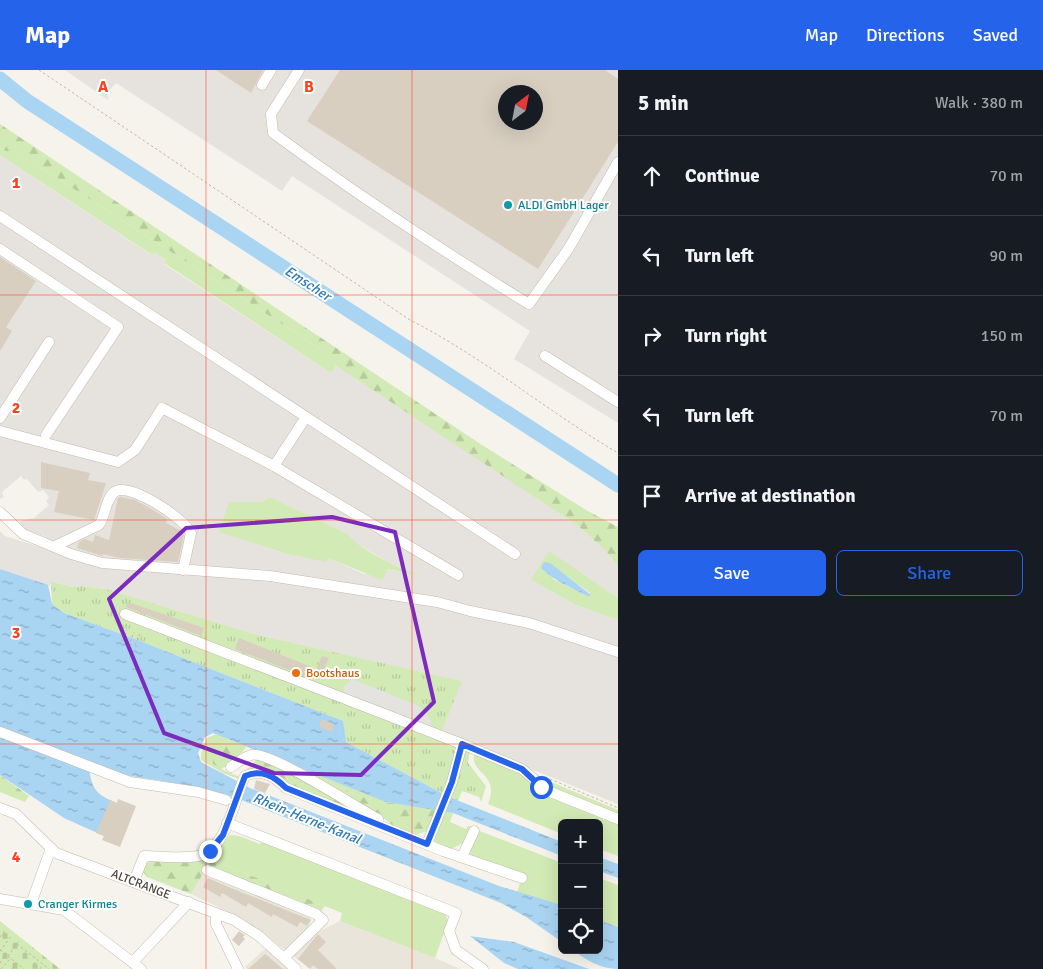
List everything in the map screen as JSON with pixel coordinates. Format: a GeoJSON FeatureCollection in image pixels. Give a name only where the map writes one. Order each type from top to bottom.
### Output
{"type":"FeatureCollection","features":[{"type":"Feature","properties":{"kind":"street"},"geometry":{"type":"LineString","coordinates":[[262,85],[272,70]]}},
{"type":"Feature","properties":{"kind":"street"},"geometry":{"type":"LineString","coordinates":[[299,70],[271,114],[273,133],[337,180],[436,247],[529,304],[569,248],[618,162]]}},
{"type":"Feature","properties":{"kind":"street"},"geometry":{"type":"LineString","coordinates":[[0,216],[515,554]]}},
{"type":"Feature","properties":{"kind":"street"},"geometry":{"type":"LineString","coordinates":[[0,249],[118,327],[46,435]]}},
{"type":"Feature","properties":{"kind":"street"},"geometry":{"type":"LineString","coordinates":[[0,418],[49,342]]}},
{"type":"Feature","properties":{"kind":"street"},"geometry":{"type":"LineString","coordinates":[[544,356],[618,402]]}},
{"type":"Feature","properties":{"kind":"street"},"geometry":{"type":"LineString","coordinates":[[0,431],[118,462],[135,450],[162,408],[274,466],[458,576]]}},
{"type":"Feature","properties":{"kind":"street"},"geometry":{"type":"LineString","coordinates":[[274,466],[306,417]]}},
{"type":"Feature","properties":{"kind":"street"},"geometry":{"type":"LineString","coordinates":[[55,546],[99,525],[104,519],[110,497],[116,492],[125,490],[140,495],[189,528],[191,533],[183,570]]}},
{"type":"Feature","properties":{"kind":"street"},"geometry":{"type":"LineString","coordinates":[[0,512],[23,534],[71,554],[102,563],[279,577],[436,602],[470,611],[528,622],[618,652]]}},
{"type":"Feature","properties":{"kind":"street"},"geometry":{"type":"LineString","coordinates":[[125,614],[462,744],[522,769],[548,791],[618,819]]}},
{"type":"Feature","properties":{"kind":"street"},"geometry":{"type":"LineString","coordinates":[[0,732],[89,768],[130,782],[198,792],[231,800]]}},
{"type":"Feature","properties":{"kind":"street"},"geometry":{"type":"LineString","coordinates":[[427,844],[452,782],[462,744]]}},
{"type":"Feature","properties":{"kind":"street"},"geometry":{"type":"LineString","coordinates":[[231,767],[251,755],[265,757],[293,768],[383,822],[390,830]]}},
{"type":"Feature","properties":{"kind":"street"},"geometry":{"type":"LineString","coordinates":[[134,881],[144,856],[197,856],[204,854],[219,840],[227,823],[231,800],[245,776],[254,772],[264,773],[277,779],[286,788],[390,830],[522,878]]}},
{"type":"Feature","properties":{"kind":"street","name":"ALTCRANGE"},"geometry":{"type":"LineString","coordinates":[[0,808],[16,814],[56,853],[234,920],[296,969]]}},
{"type":"Feature","properties":{"kind":"street"},"geometry":{"type":"LineString","coordinates":[[227,823],[456,913],[449,931],[456,950],[483,969]]}},
{"type":"Feature","properties":{"kind":"street"},"geometry":{"type":"LineString","coordinates":[[462,857],[474,830]]}},
{"type":"Feature","properties":{"kind":"street"},"geometry":{"type":"LineString","coordinates":[[31,904],[51,848]]}},
{"type":"Feature","properties":{"kind":"street"},"geometry":{"type":"LineString","coordinates":[[207,870],[316,914],[323,920],[284,958]]}},
{"type":"Feature","properties":{"kind":"street"},"geometry":{"type":"LineString","coordinates":[[0,899],[64,910],[137,965],[189,902]]}},
{"type":"Feature","properties":{"kind":"street"},"geometry":{"type":"LineString","coordinates":[[216,913],[216,924],[238,969]]}},
{"type":"Feature","properties":{"kind":"path"},"geometry":{"type":"LineString","coordinates":[[38,70],[410,320],[454,342],[559,415],[618,453]]}},
{"type":"Feature","properties":{"kind":"path"},"geometry":{"type":"LineString","coordinates":[[128,630],[122,640],[137,646],[140,634]]}},
{"type":"Feature","properties":{"kind":"path"},"geometry":{"type":"LineString","coordinates":[[129,643],[134,632]]}},
{"type":"Feature","properties":{"kind":"path"},"geometry":{"type":"LineString","coordinates":[[547,778],[618,808]]}},
{"type":"Feature","properties":{"kind":"path"},"geometry":{"type":"LineString","coordinates":[[0,937],[6,930]]}},
{"type":"Feature","properties":{"kind":"path"},"geometry":{"type":"LineString","coordinates":[[12,935],[0,951],[23,969]]}},
{"type":"Feature","properties":{"kind":"path"},"geometry":{"type":"LineString","coordinates":[[0,963],[19,940]]}},
{"type":"Feature","properties":{"kind":"path"},"geometry":{"type":"LineString","coordinates":[[17,944],[49,969]]}},
{"type":"Feature","properties":{"kind":"path"},"geometry":{"type":"LineString","coordinates":[[1,969],[10,958]]}},
{"type":"Feature","properties":{"kind":"path"},"geometry":{"type":"LineString","coordinates":[[12,969],[17,963]]}},
{"type":"Feature","properties":{"kind":"path"},"geometry":{"type":"LineString","coordinates":[[40,969],[43,965]]}},
{"type":"Feature","properties":{"kind":"highlighted area"},"geometry":{"type":"Polygon","coordinates":[[[332,517],[395,532],[434,702],[361,775],[274,773],[164,733],[109,599],[186,528],[332,517]]]}},
{"type":"Feature","properties":{"kind":"shaded area"},"geometry":{"type":"Polygon","coordinates":[[[65,70],[618,70],[618,423],[514,359],[530,331],[292,176],[282,191],[116,83],[108,92],[108,100],[65,70]]]}},
{"type":"Feature","properties":{"kind":"shaded area"},"geometry":{"type":"Polygon","coordinates":[[[0,155],[151,255],[154,252],[166,260],[164,264],[331,373],[336,366],[347,372],[577,525],[605,550],[618,566],[618,598],[581,573],[531,580],[576,605],[618,620],[618,804],[441,733],[461,681],[258,635],[106,589],[84,586],[72,587],[52,581],[50,586],[0,569],[0,531],[5,536],[43,548],[46,537],[18,527],[20,521],[34,518],[49,505],[46,501],[49,497],[43,490],[38,492],[27,479],[24,480],[21,476],[2,492],[4,497],[0,499],[0,155]],[[270,497],[262,502],[237,503],[220,532],[284,553],[326,561],[328,558],[364,574],[387,569],[418,576],[386,561],[353,541],[346,533],[270,497]]]}},
{"type":"Feature","properties":{"kind":"shaded area"},"geometry":{"type":"Polygon","coordinates":[[[352,679],[417,705],[425,711],[431,721],[430,730],[343,695],[345,689],[343,688],[352,679]]]}},
{"type":"Feature","properties":{"kind":"shaded area"},"geometry":{"type":"Polygon","coordinates":[[[204,872],[313,915],[308,927],[285,950],[243,919],[191,894],[204,872]]]}},
{"type":"Feature","properties":{"kind":"shaded area"},"geometry":{"type":"Polygon","coordinates":[[[340,921],[460,969],[310,969],[293,956],[310,936],[340,921]]]}},
{"type":"Feature","properties":{"kind":"shaded area"},"geometry":{"type":"Polygon","coordinates":[[[267,947],[287,969],[247,969],[245,967],[267,947]]]}},
{"type":"Feature","properties":{"kind":"green space"},"geometry":{"type":"Polygon","coordinates":[[[0,124],[482,445],[586,510],[618,527],[618,566],[605,550],[577,525],[332,363],[322,350],[48,172],[13,151],[6,151],[0,148],[0,124]]]}},
{"type":"Feature","properties":{"kind":"green space"},"geometry":{"type":"Polygon","coordinates":[[[0,148],[6,151],[13,151],[48,172],[322,350],[336,366],[331,373],[164,263],[166,260],[154,252],[152,255],[0,155],[0,148]]]}},
{"type":"Feature","properties":{"kind":"green space"},"geometry":{"type":"Polygon","coordinates":[[[270,497],[346,533],[372,553],[422,577],[388,569],[382,580],[328,558],[326,562],[284,553],[219,532],[229,502],[262,502],[270,497]]]}},
{"type":"Feature","properties":{"kind":"green space"},"geometry":{"type":"Polygon","coordinates":[[[549,551],[618,598],[618,620],[576,605],[531,580],[549,551]],[[550,563],[553,579],[587,596],[590,593],[550,563]]]}},
{"type":"Feature","properties":{"kind":"green space"},"geometry":{"type":"Polygon","coordinates":[[[51,581],[72,587],[83,586],[106,589],[258,635],[462,681],[441,733],[455,746],[453,765],[466,751],[470,750],[468,763],[486,786],[481,802],[479,797],[462,791],[458,801],[449,797],[346,742],[335,718],[64,613],[52,604],[51,581]]]}},
{"type":"Feature","properties":{"kind":"green space"},"geometry":{"type":"Polygon","coordinates":[[[216,734],[230,740],[226,742],[221,769],[240,777],[239,779],[223,773],[201,760],[201,754],[207,738],[216,734]]]}},
{"type":"Feature","properties":{"kind":"green space"},"geometry":{"type":"Polygon","coordinates":[[[230,740],[247,746],[235,761],[221,769],[213,764],[213,743],[230,740]]]}},
{"type":"Feature","properties":{"kind":"green space"},"geometry":{"type":"Polygon","coordinates":[[[475,751],[618,821],[618,856],[603,850],[603,819],[558,819],[558,832],[488,804],[491,793],[490,785],[475,765],[475,751]]]}},
{"type":"Feature","properties":{"kind":"green space"},"geometry":{"type":"Polygon","coordinates":[[[257,759],[265,759],[384,824],[245,771],[257,759]]]}},
{"type":"Feature","properties":{"kind":"green space"},"geometry":{"type":"Polygon","coordinates":[[[288,763],[372,796],[370,800],[302,772],[288,763]]]}},
{"type":"Feature","properties":{"kind":"green space"},"geometry":{"type":"Polygon","coordinates":[[[302,772],[370,800],[372,796],[386,802],[438,810],[430,830],[415,835],[398,830],[386,820],[346,800],[302,772]]]}},
{"type":"Feature","properties":{"kind":"green space"},"geometry":{"type":"Polygon","coordinates":[[[532,774],[618,810],[618,816],[547,788],[532,774]]]}},
{"type":"Feature","properties":{"kind":"green space"},"geometry":{"type":"Polygon","coordinates":[[[0,775],[29,796],[25,802],[0,792],[0,775]]]}},
{"type":"Feature","properties":{"kind":"green space"},"geometry":{"type":"Polygon","coordinates":[[[444,811],[453,813],[450,822],[466,829],[468,826],[472,827],[463,843],[449,850],[439,847],[434,840],[444,811]]]}},
{"type":"Feature","properties":{"kind":"green space"},"geometry":{"type":"Polygon","coordinates":[[[477,830],[558,861],[558,904],[517,892],[522,877],[472,857],[470,853],[477,830]]]}},
{"type":"Feature","properties":{"kind":"green space"},"geometry":{"type":"Polygon","coordinates":[[[230,835],[239,836],[260,844],[262,842],[446,914],[448,922],[435,958],[340,921],[342,913],[208,858],[230,835]]]}},
{"type":"Feature","properties":{"kind":"green space"},"geometry":{"type":"Polygon","coordinates":[[[208,858],[325,906],[320,912],[207,867],[191,894],[147,877],[143,872],[145,865],[150,861],[208,858]]]}},
{"type":"Feature","properties":{"kind":"green space"},"geometry":{"type":"Polygon","coordinates":[[[603,879],[618,885],[618,927],[603,921],[603,879]]]}},
{"type":"Feature","properties":{"kind":"green space"},"geometry":{"type":"Polygon","coordinates":[[[0,921],[60,969],[0,969],[0,921]]]}},
{"type":"Feature","properties":{"kind":"water"},"geometry":{"type":"Polygon","coordinates":[[[544,562],[550,563],[591,595],[587,596],[551,576],[541,568],[544,562]]]}},
{"type":"Feature","properties":{"kind":"water","name":"Rhein-Herne-Kanal"},"geometry":{"type":"Polygon","coordinates":[[[0,569],[48,585],[52,604],[64,613],[343,721],[346,742],[449,797],[558,840],[558,854],[453,813],[386,802],[213,733],[205,737],[198,753],[201,762],[250,788],[499,886],[558,904],[558,939],[526,917],[501,903],[225,795],[187,785],[89,768],[92,782],[97,791],[117,803],[104,836],[64,818],[0,775],[0,569]]]}},
{"type":"Feature","properties":{"kind":"water"},"geometry":{"type":"Polygon","coordinates":[[[603,858],[618,864],[618,878],[603,872],[603,858]]]}},
{"type":"Feature","properties":{"kind":"water"},"geometry":{"type":"Polygon","coordinates":[[[603,921],[618,927],[618,969],[594,963],[579,954],[603,954],[603,921]]]}},
{"type":"Feature","properties":{"kind":"water"},"geometry":{"type":"Polygon","coordinates":[[[470,936],[514,942],[589,969],[518,969],[504,963],[470,936]]]}},
{"type":"Feature","properties":{"kind":"building"},"geometry":{"type":"Polygon","coordinates":[[[216,70],[263,70],[251,93],[216,70]]]}},
{"type":"Feature","properties":{"kind":"building","name":"ALDI GmbH Lager"},"geometry":{"type":"Polygon","coordinates":[[[340,70],[605,70],[618,79],[618,142],[538,269],[307,121],[340,70]]]}},
{"type":"Feature","properties":{"kind":"building"},"geometry":{"type":"Polygon","coordinates":[[[0,257],[36,281],[6,327],[12,331],[0,351],[0,257]]]}},
{"type":"Feature","properties":{"kind":"building"},"geometry":{"type":"Polygon","coordinates":[[[41,462],[90,473],[88,480],[106,483],[94,520],[54,512],[59,491],[41,488],[41,462]]]}},
{"type":"Feature","properties":{"kind":"building"},"geometry":{"type":"Polygon","coordinates":[[[118,498],[135,500],[153,510],[167,519],[166,523],[181,531],[184,535],[178,562],[120,558],[103,554],[103,556],[77,548],[79,542],[85,539],[93,542],[95,535],[109,540],[118,498]]]}},
{"type":"Feature","properties":{"kind":"building"},"geometry":{"type":"Polygon","coordinates":[[[128,602],[204,628],[201,636],[126,607],[128,602]]]}},
{"type":"Feature","properties":{"kind":"building"},"geometry":{"type":"Polygon","coordinates":[[[239,638],[314,668],[310,678],[235,649],[239,638]]]}},
{"type":"Feature","properties":{"kind":"building"},"geometry":{"type":"Polygon","coordinates":[[[322,656],[329,658],[322,674],[315,672],[322,656]]]}},
{"type":"Feature","properties":{"kind":"building"},"geometry":{"type":"Polygon","coordinates":[[[321,719],[334,724],[332,732],[319,727],[321,719]]]}},
{"type":"Feature","properties":{"kind":"building"},"geometry":{"type":"Polygon","coordinates":[[[256,780],[270,784],[265,793],[254,789],[256,780]]]}},
{"type":"Feature","properties":{"kind":"building"},"geometry":{"type":"Polygon","coordinates":[[[118,799],[136,806],[120,847],[102,840],[104,836],[96,833],[110,800],[117,803],[118,799]]]}},
{"type":"Feature","properties":{"kind":"building"},"geometry":{"type":"Polygon","coordinates":[[[208,878],[311,920],[307,926],[300,922],[297,927],[273,914],[272,917],[248,903],[246,907],[222,893],[220,897],[203,887],[208,878]]]}},
{"type":"Feature","properties":{"kind":"building"},"geometry":{"type":"Polygon","coordinates":[[[239,931],[245,935],[243,937],[245,939],[239,946],[232,940],[239,931]]]}},
{"type":"Feature","properties":{"kind":"building"},"geometry":{"type":"Polygon","coordinates":[[[318,934],[326,942],[318,950],[337,969],[318,969],[313,965],[310,969],[298,959],[318,934]]]}},
{"type":"Feature","properties":{"kind":"building"},"geometry":{"type":"Polygon","coordinates":[[[265,954],[283,969],[248,969],[265,954]]]}},
{"type":"Feature","properties":{"kind":"waterway","name":"Emscher"},"geometry":{"type":"LineString","coordinates":[[0,79],[27,101],[618,485]]}},
{"type":"Feature","properties":{"kind":"place","name":"ALDI GmbH Lager"},"geometry":{"type":"Point","coordinates":[508,205]}},
{"type":"Feature","properties":{"kind":"place","name":"Bootshaus"},"geometry":{"type":"Point","coordinates":[296,673]}},
{"type":"Feature","properties":{"kind":"place","name":"Cranger Kirmes"},"geometry":{"type":"Point","coordinates":[28,904]}},
{"type":"Feature","properties":{"kind":"route"},"geometry":{"type":"LineString","coordinates":[[210,851],[223,835],[245,776],[254,772],[264,773],[277,779],[286,788],[427,844],[452,782],[462,744],[522,769],[541,787]]}}]}
